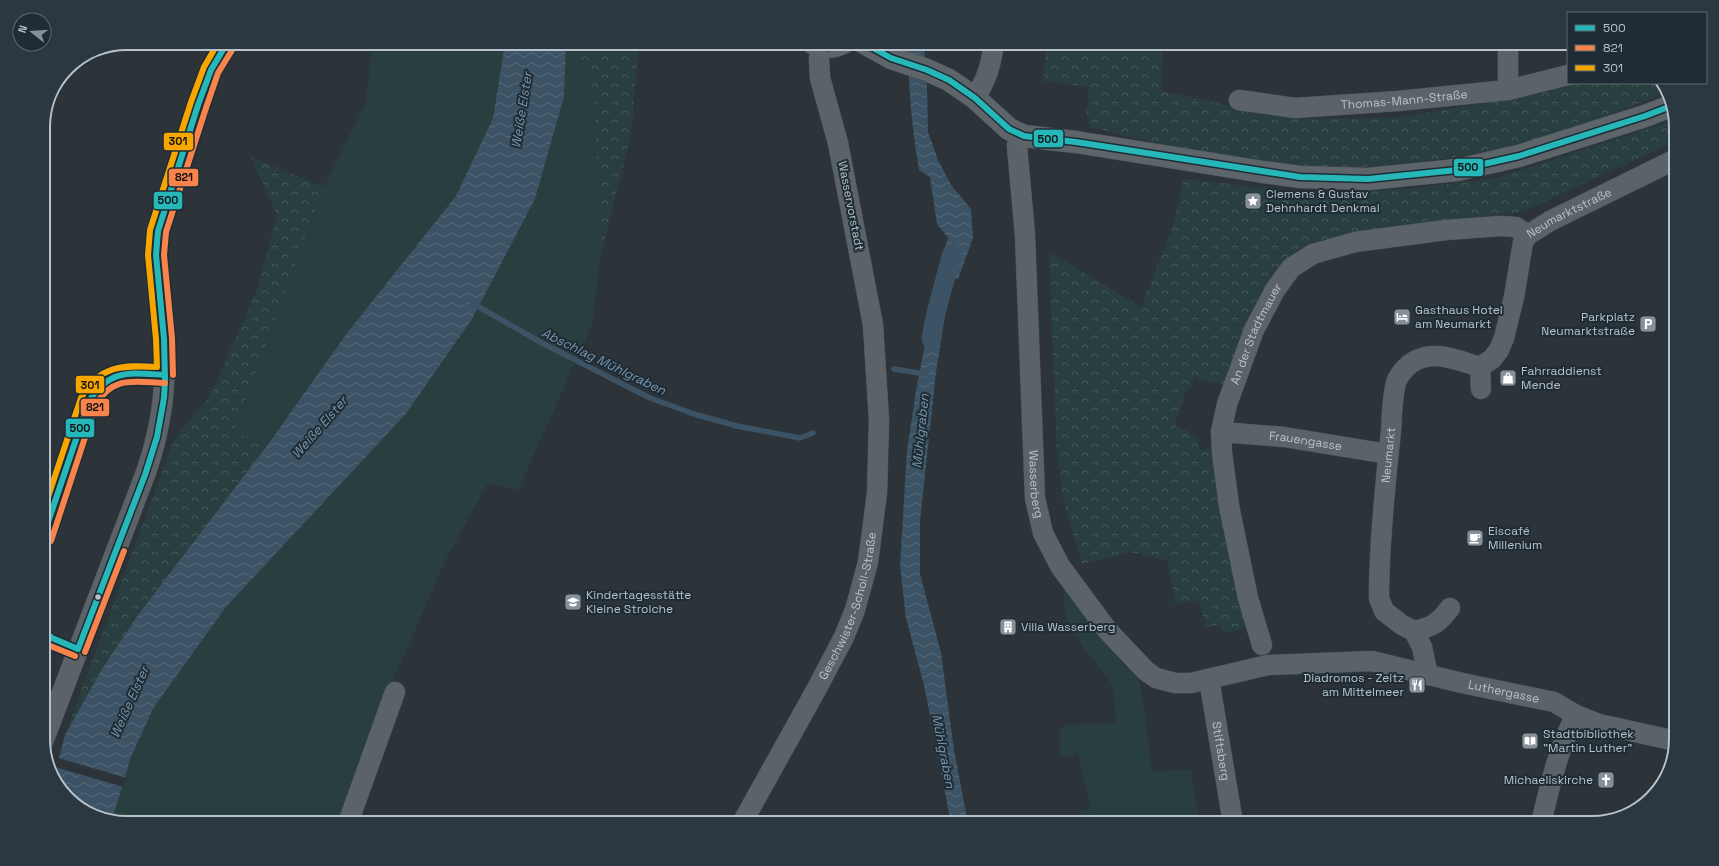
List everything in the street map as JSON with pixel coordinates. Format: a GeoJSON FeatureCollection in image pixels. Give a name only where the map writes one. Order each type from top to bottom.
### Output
{"type":"FeatureCollection","features":[{"type":"Feature","properties":{"kind":"main road"},"geometry":{"type":"LineString","coordinates":[[875,50],[882,54],[927,70],[949,80],[975,98],[1009,130],[1030,138],[1076,142],[1300,177],[1368,179],[1457,170],[1519,156],[1667,108]]}},
{"type":"Feature","properties":{"kind":"street"},"geometry":{"type":"LineString","coordinates":[[211,50],[212,70]]}},
{"type":"Feature","properties":{"kind":"street"},"geometry":{"type":"LineString","coordinates":[[50,724],[145,475],[157,437],[164,398],[165,379],[164,339],[156,255],[158,231],[168,196],[212,70],[223,50]]}},
{"type":"Feature","properties":{"kind":"street","name":"Wasservorstadt"},"geometry":{"type":"LineString","coordinates":[[818,50],[820,78],[838,143],[865,277],[873,325],[877,368]]}},
{"type":"Feature","properties":{"kind":"street"},"geometry":{"type":"LineString","coordinates":[[975,98],[990,69],[993,50]]}},
{"type":"Feature","properties":{"kind":"street"},"geometry":{"type":"LineString","coordinates":[[1508,50],[1508,90]]}},
{"type":"Feature","properties":{"kind":"street","name":"Thomas-Mann-Straße"},"geometry":{"type":"LineString","coordinates":[[1239,100],[1295,108],[1398,101],[1508,90],[1567,74]]}},
{"type":"Feature","properties":{"kind":"street","name":"Wasserberg"},"geometry":{"type":"LineString","coordinates":[[1019,134],[1017,146],[1025,235],[1035,498],[1043,533],[1060,566],[1108,631],[1146,671],[1156,678],[1175,683],[1190,683],[1268,665],[1372,661],[1428,675]]}},
{"type":"Feature","properties":{"kind":"street","name":"Neumarktstraße"},"geometry":{"type":"LineString","coordinates":[[1480,367],[1492,359],[1499,350],[1504,338],[1514,297],[1523,242],[1528,235],[1550,221],[1669,162]]}},
{"type":"Feature","properties":{"kind":"street","name":"An der Stadtmauer"},"geometry":{"type":"LineString","coordinates":[[1262,645],[1253,620],[1229,506],[1221,432],[1227,404],[1254,330],[1275,290],[1291,268],[1313,254],[1332,248],[1361,242],[1446,230],[1501,226],[1516,227],[1528,235]]}},
{"type":"Feature","properties":{"kind":"street","name":"Neumarkt"},"geometry":{"type":"LineString","coordinates":[[1414,631],[1402,625],[1384,611],[1379,598],[1388,454],[1397,380],[1410,363],[1422,357],[1436,355],[1480,367]]}},
{"type":"Feature","properties":{"kind":"street"},"geometry":{"type":"LineString","coordinates":[[1480,367],[1481,389]]}},
{"type":"Feature","properties":{"kind":"street","name":"Geschwister-Scholl-Straße"},"geometry":{"type":"LineString","coordinates":[[746,816],[816,690],[844,636],[855,610],[868,562],[877,493],[879,410],[877,368]]}},
{"type":"Feature","properties":{"kind":"street","name":"Frauengasse"},"geometry":{"type":"LineString","coordinates":[[1221,432],[1284,437],[1388,454]]}},
{"type":"Feature","properties":{"kind":"street"},"geometry":{"type":"LineString","coordinates":[[1428,675],[1422,647],[1414,631],[1430,627],[1442,619],[1450,608]]}},
{"type":"Feature","properties":{"kind":"street","name":"Luthergasse"},"geometry":{"type":"LineString","coordinates":[[1428,675],[1554,702],[1599,724],[1669,739]]}},
{"type":"Feature","properties":{"kind":"street","name":"Stiftsberg"},"geometry":{"type":"LineString","coordinates":[[1210,679],[1233,816]]}},
{"type":"Feature","properties":{"kind":"street"},"geometry":{"type":"LineString","coordinates":[[351,816],[395,692]]}},
{"type":"Feature","properties":{"kind":"street"},"geometry":{"type":"LineString","coordinates":[[1543,816],[1552,778],[1567,732],[1576,714]]}},
{"type":"Feature","properties":{"kind":"green space"},"geometry":{"type":"Polygon","coordinates":[[[371,50],[504,50],[493,118],[456,196],[347,333],[269,443],[234,433],[324,187],[366,102],[371,50]]]}},
{"type":"Feature","properties":{"kind":"green space"},"geometry":{"type":"Polygon","coordinates":[[[566,50],[570,50],[591,74],[595,112],[600,258],[592,325],[518,490],[488,483],[446,559],[376,719],[341,816],[114,815],[131,757],[154,707],[226,607],[405,415],[472,319],[535,199],[564,97],[566,50]]]}},
{"type":"Feature","properties":{"kind":"green space"},"geometry":{"type":"Polygon","coordinates":[[[570,50],[638,50],[631,135],[600,258],[595,112],[591,74],[570,50]]]}},
{"type":"Feature","properties":{"kind":"green space"},"geometry":{"type":"Polygon","coordinates":[[[1046,50],[1163,50],[1161,91],[1292,119],[1393,118],[1505,100],[1572,84],[1656,84],[1662,95],[1556,136],[1497,150],[1417,163],[1351,168],[1265,164],[1172,147],[1090,127],[1086,113],[1089,87],[1043,81],[1046,50]]]}},
{"type":"Feature","properties":{"kind":"green space"},"geometry":{"type":"Polygon","coordinates":[[[1669,122],[1669,144],[1521,212],[1490,215],[1490,222],[1297,254],[1228,387],[1194,377],[1191,389],[1187,388],[1175,423],[1177,423],[1176,427],[1189,431],[1189,434],[1198,437],[1199,450],[1217,448],[1250,627],[1223,633],[1219,624],[1206,628],[1199,600],[1175,604],[1168,560],[1130,552],[1082,564],[1063,499],[1057,454],[1049,252],[1141,307],[1173,226],[1184,179],[1314,193],[1409,189],[1496,178],[1669,122]]]}},
{"type":"Feature","properties":{"kind":"green space"},"geometry":{"type":"Polygon","coordinates":[[[251,157],[324,187],[234,433],[269,443],[138,615],[65,735],[175,438],[211,395],[258,287],[277,215],[251,157]]]}},
{"type":"Feature","properties":{"kind":"green space"},"geometry":{"type":"Polygon","coordinates":[[[1063,581],[1137,673],[1143,702],[1152,772],[1191,769],[1198,816],[1079,816],[1078,812],[1091,808],[1078,754],[1061,758],[1059,732],[1064,725],[1116,723],[1113,687],[1105,674],[1085,650],[1065,616],[1063,581]]]}},
{"type":"Feature","properties":{"kind":"water","name":"Weiße Elster"},"geometry":{"type":"Polygon","coordinates":[[[504,50],[566,50],[564,97],[535,199],[472,319],[405,415],[226,607],[154,707],[131,757],[114,815],[102,812],[84,803],[69,790],[56,769],[65,735],[102,669],[138,615],[269,443],[347,333],[456,196],[493,118],[504,50]]]}},
{"type":"Feature","properties":{"kind":"water"},"geometry":{"type":"Polygon","coordinates":[[[908,50],[924,50],[928,132],[938,160],[951,185],[971,209],[973,238],[958,279],[936,276],[948,238],[937,224],[930,177],[919,170],[914,138],[908,50]]]}},
{"type":"Feature","properties":{"kind":"water"},"geometry":{"type":"Polygon","coordinates":[[[931,313],[945,315],[936,372],[920,521],[920,574],[941,653],[954,750],[967,816],[950,816],[924,685],[906,618],[900,566],[907,450],[916,391],[931,313]]]}},
{"type":"Feature","properties":{"kind":"pier"},"geometry":{"type":"Polygon","coordinates":[[[58,758],[127,778],[124,787],[55,767],[58,758]]]}},
{"type":"Feature","properties":{"kind":"waterway","name":"Mühlgraben"},"geometry":{"type":"LineString","coordinates":[[931,339],[952,253]]}},
{"type":"Feature","properties":{"kind":"waterway","name":"Abschlag Mühlgraben"},"geometry":{"type":"LineString","coordinates":[[472,303],[542,343],[650,398],[694,414],[737,426],[800,438],[813,433]]}},
{"type":"Feature","properties":{"kind":"waterway","name":"Abschlag Mühlgraben"},"geometry":{"type":"LineString","coordinates":[[894,369],[925,374]]}},
{"type":"Feature","properties":{"kind":"transit line","name":"301"},"geometry":{"type":"LineString","coordinates":[[50,491],[81,398],[88,387],[104,373],[113,369],[133,366],[157,367],[156,339],[148,255],[150,230],[191,102],[204,67],[214,50]]}},
{"type":"Feature","properties":{"kind":"transit line","name":"500"},"geometry":{"type":"LineString","coordinates":[[50,636],[78,649],[145,475],[157,437],[164,398],[165,379],[164,339],[156,255],[158,231],[198,105],[211,70],[223,50]]}},
{"type":"Feature","properties":{"kind":"transit line","name":"821"},"geometry":{"type":"LineString","coordinates":[[173,375],[172,338],[164,255],[166,232],[218,73],[232,50]]}},
{"type":"Feature","properties":{"kind":"transit line","name":"500"},"geometry":{"type":"LineString","coordinates":[[877,50],[891,58],[927,70],[949,80],[975,98],[1009,129],[1024,136],[1076,142],[1300,177],[1368,179],[1457,170],[1519,156],[1667,108]]}},
{"type":"Feature","properties":{"kind":"transit line","name":"500"},"geometry":{"type":"LineString","coordinates":[[50,516],[89,401],[97,390],[113,378],[122,375],[165,375]]}},
{"type":"Feature","properties":{"kind":"transit line","name":"821"},"geometry":{"type":"LineString","coordinates":[[51,541],[96,404],[110,388],[118,384],[126,382],[165,383]]}},
{"type":"Feature","properties":{"kind":"transit line","name":"821"},"geometry":{"type":"LineString","coordinates":[[85,652],[124,551]]}},
{"type":"Feature","properties":{"kind":"transit line","name":"821"},"geometry":{"type":"LineString","coordinates":[[50,646],[75,656]]}},
{"type":"Feature","properties":{"kind":"place","name":"Clemens & Gustav Dehnhardt Denkmal"},"geometry":{"type":"Point","coordinates":[1253,201]}},
{"type":"Feature","properties":{"kind":"place","name":"Gasthaus Hotel am Neumarkt"},"geometry":{"type":"Point","coordinates":[1402,317]}},
{"type":"Feature","properties":{"kind":"place","name":"Parkplatz Neumarktstraße"},"geometry":{"type":"Point","coordinates":[1648,324]}},
{"type":"Feature","properties":{"kind":"place","name":"Fahrraddienst Mende"},"geometry":{"type":"Point","coordinates":[1508,378]}},
{"type":"Feature","properties":{"kind":"place","name":"Eiscafé Millenium"},"geometry":{"type":"Point","coordinates":[1475,538]}},
{"type":"Feature","properties":{"kind":"place","name":"Kindertagesstätte Kleine Strolche"},"geometry":{"type":"Point","coordinates":[573,602]}},
{"type":"Feature","properties":{"kind":"place","name":"Villa Wasserberg"},"geometry":{"type":"Point","coordinates":[1008,627]}},
{"type":"Feature","properties":{"kind":"place","name":"Diadromos - Zeitz am Mittelmeer"},"geometry":{"type":"Point","coordinates":[1417,685]}},
{"type":"Feature","properties":{"kind":"place","name":"Stadtbibliothek \"Martin Luther\""},"geometry":{"type":"Point","coordinates":[1530,741]}},
{"type":"Feature","properties":{"kind":"place","name":"Michaeliskirche"},"geometry":{"type":"Point","coordinates":[1606,780]}}]}
